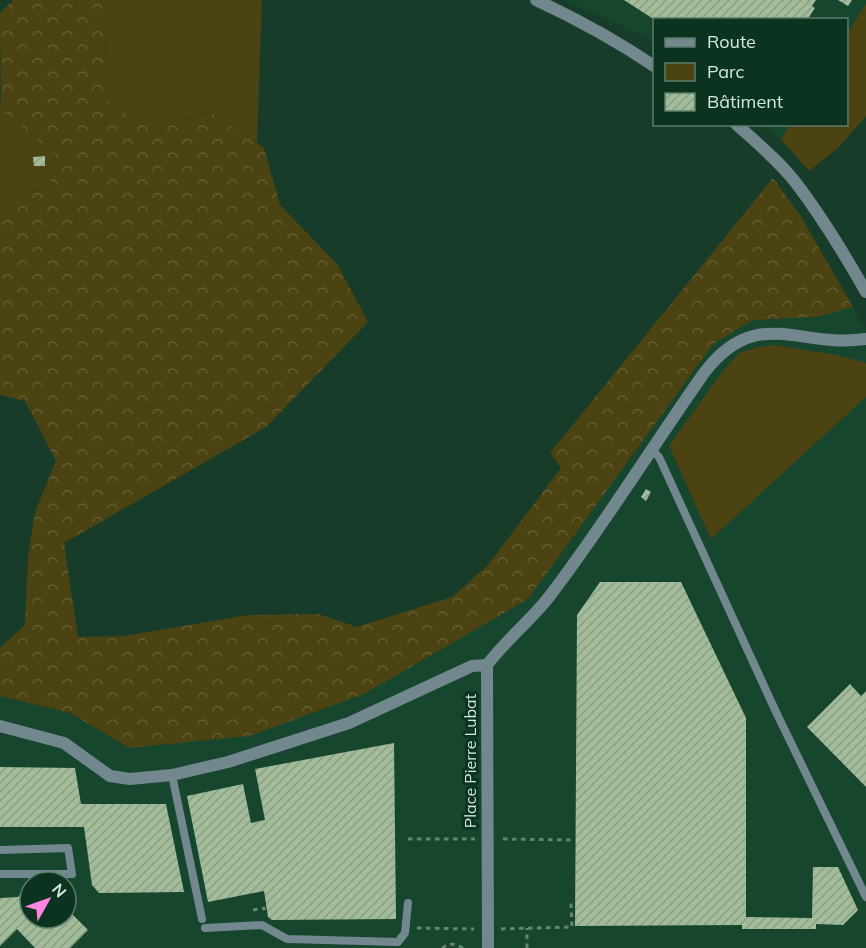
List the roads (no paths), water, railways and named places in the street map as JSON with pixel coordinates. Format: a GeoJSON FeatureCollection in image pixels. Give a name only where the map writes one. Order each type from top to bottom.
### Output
{"type":"FeatureCollection","features":[{"type":"Feature","properties":{"kind":"street"},"geometry":{"type":"LineString","coordinates":[[536,0],[569,15],[653,65]]}},
{"type":"Feature","properties":{"kind":"street"},"geometry":{"type":"LineString","coordinates":[[737,126],[762,147],[795,181],[866,292]]}},
{"type":"Feature","properties":{"kind":"street"},"geometry":{"type":"LineString","coordinates":[[487,665],[500,647],[546,599],[712,361],[723,351],[735,342],[763,333],[836,340],[866,339]]}},
{"type":"Feature","properties":{"kind":"street","name":"Place Pierre Lubat"},"geometry":{"type":"LineString","coordinates":[[0,726],[64,743],[110,776],[130,779],[172,775],[228,762],[349,723],[472,666],[487,665],[488,948]]}},
{"type":"Feature","properties":{"kind":"lane"},"geometry":{"type":"LineString","coordinates":[[651,449],[659,457],[776,712],[866,897]]}},
{"type":"Feature","properties":{"kind":"lane"},"geometry":{"type":"LineString","coordinates":[[172,775],[202,919]]}},
{"type":"Feature","properties":{"kind":"lane"},"geometry":{"type":"LineString","coordinates":[[0,850],[68,849],[72,874],[0,874]]}},
{"type":"Feature","properties":{"kind":"lane"},"geometry":{"type":"LineString","coordinates":[[205,928],[262,925],[288,939],[398,942],[405,933],[408,903]]}}]}
